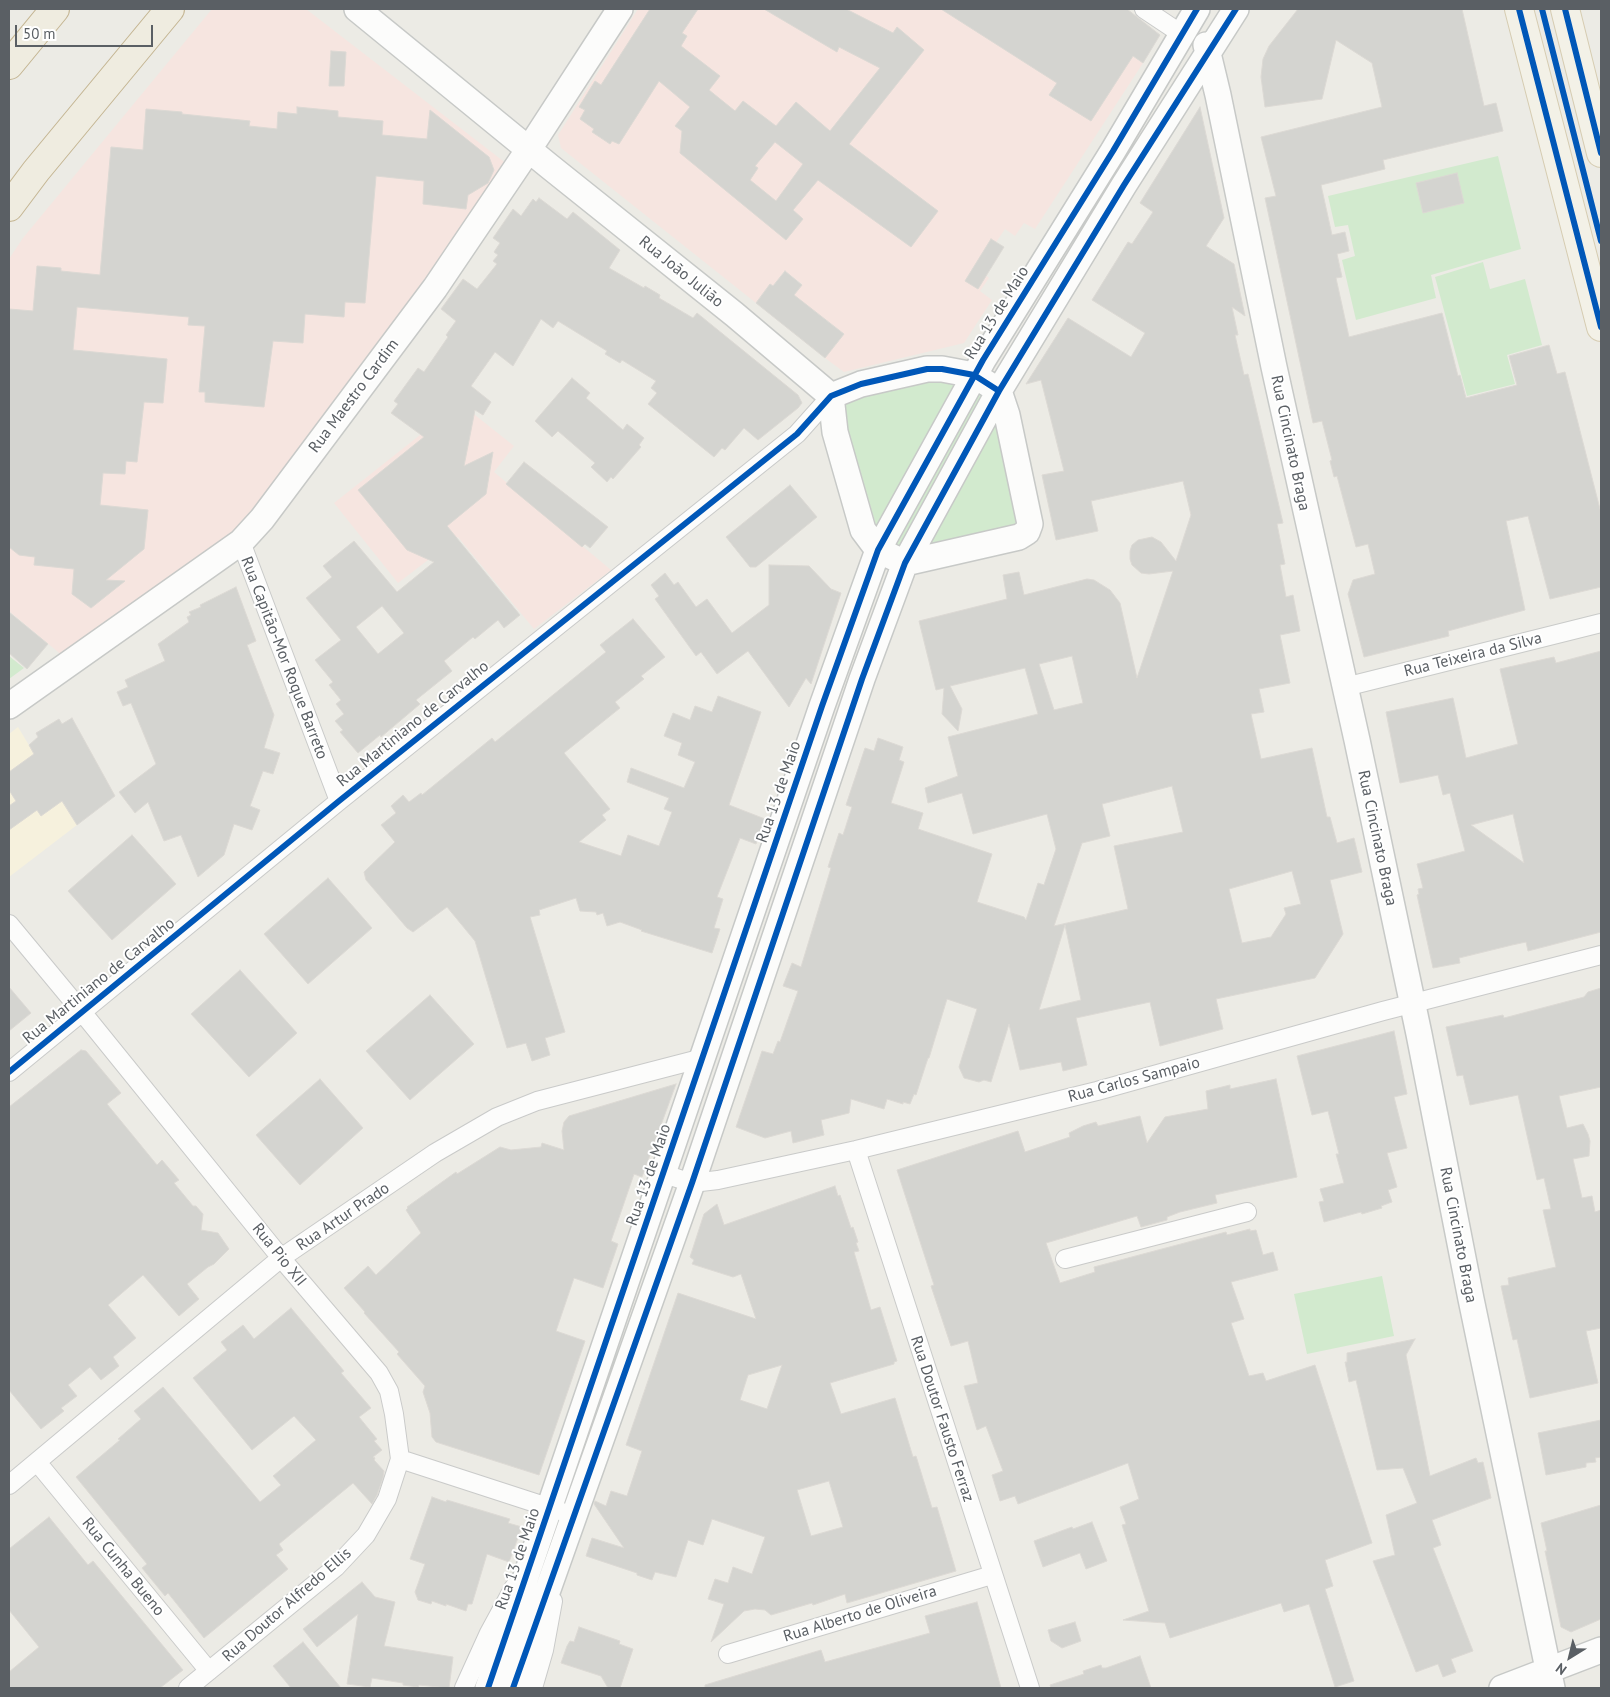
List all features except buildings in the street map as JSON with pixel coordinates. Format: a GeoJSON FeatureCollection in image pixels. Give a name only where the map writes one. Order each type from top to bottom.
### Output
{"type":"FeatureCollection","features":[{"type":"Feature","properties":{"kind":"highway"},"geometry":{"type":"LineString","coordinates":[[9,65],[55,9]]}},
{"type":"Feature","properties":{"kind":"highway"},"geometry":{"type":"LineString","coordinates":[[9,207],[36,171],[170,9]]}},
{"type":"Feature","properties":{"kind":"main road","name":"Rua João Julião"},"geometry":{"type":"LineString","coordinates":[[356,9],[734,314],[831,396]]}},
{"type":"Feature","properties":{"kind":"main road","name":"Rua Maestro Cardim"},"geometry":{"type":"LineString","coordinates":[[9,706],[241,542],[262,519],[435,288],[529,149],[620,9]]}},
{"type":"Feature","properties":{"kind":"main road","name":"Rua 13 de Maio"},"geometry":{"type":"LineString","coordinates":[[488,1688],[822,706],[878,550],[974,375],[1087,194],[1198,9]]}},
{"type":"Feature","properties":{"kind":"main road","name":"Rua Cincinato Braga"},"geometry":{"type":"LineString","coordinates":[[1198,9],[1412,1004],[1550,1679]]}},
{"type":"Feature","properties":{"kind":"main road"},"geometry":{"type":"LineString","coordinates":[[513,1688],[692,1183],[862,680],[905,563],[999,391],[1129,178],[1236,9]]}},
{"type":"Feature","properties":{"kind":"main road"},"geometry":{"type":"LineString","coordinates":[[1519,9],[1601,328]]}},
{"type":"Feature","properties":{"kind":"main road"},"geometry":{"type":"LineString","coordinates":[[1565,9],[1601,153]]}},
{"type":"Feature","properties":{"kind":"main road"},"geometry":{"type":"LineString","coordinates":[[927,369],[942,369],[974,375],[999,391],[1007,415],[1030,524],[1027,532],[1019,537],[905,563],[878,550],[863,530],[835,432],[831,396],[860,384],[927,369]]}},
{"type":"Feature","properties":{"kind":"main road"},"geometry":{"type":"LineString","coordinates":[[1502,1688],[1550,1679],[1601,1650]]}},
{"type":"Feature","properties":{"kind":"street"},"geometry":{"type":"LineString","coordinates":[[1144,9],[1183,35]]}},
{"type":"Feature","properties":{"kind":"street","name":"Rua Martiniano de Carvalho"},"geometry":{"type":"LineString","coordinates":[[9,1072],[339,801],[797,434],[831,396]]}},
{"type":"Feature","properties":{"kind":"street","name":"Rua Capitão-Mor Roque Barreto"},"geometry":{"type":"LineString","coordinates":[[241,542],[339,801]]}},
{"type":"Feature","properties":{"kind":"street","name":"Rua Teixeira da Silva"},"geometry":{"type":"LineString","coordinates":[[1345,687],[1601,622]]}},
{"type":"Feature","properties":{"kind":"street","name":"Rua Pio XII"},"geometry":{"type":"LineString","coordinates":[[9,924],[281,1258],[379,1373],[389,1392],[400,1458]]}},
{"type":"Feature","properties":{"kind":"street","name":"Rua Carlos Sampaio"},"geometry":{"type":"LineString","coordinates":[[664,1174],[692,1183],[718,1180],[856,1150],[1097,1091],[1412,1004],[1601,955]]}},
{"type":"Feature","properties":{"kind":"street","name":"Rua Artur Prado"},"geometry":{"type":"LineString","coordinates":[[9,1485],[281,1258],[435,1154],[497,1117],[537,1101],[703,1058]]}},
{"type":"Feature","properties":{"kind":"street","name":"Rua Doutor Fausto Ferraz"},"geometry":{"type":"LineString","coordinates":[[856,1150],[1030,1688]]}},
{"type":"Feature","properties":{"kind":"street"},"geometry":{"type":"LineString","coordinates":[[1065,1259],[1247,1212]]}},
{"type":"Feature","properties":{"kind":"street"},"geometry":{"type":"LineString","coordinates":[[400,1458],[575,1516]]}},
{"type":"Feature","properties":{"kind":"street","name":"Rua Doutor Alfredo Ellis"},"geometry":{"type":"LineString","coordinates":[[188,1688],[336,1567],[366,1535],[387,1499],[400,1458]]}},
{"type":"Feature","properties":{"kind":"street","name":"Rua Cunha Bueno"},"geometry":{"type":"LineString","coordinates":[[37,1462],[209,1671]]}},
{"type":"Feature","properties":{"kind":"street"},"geometry":{"type":"LineString","coordinates":[[533,1688],[544,1650],[561,1555]]}},
{"type":"Feature","properties":{"kind":"street"},"geometry":{"type":"LineString","coordinates":[[464,1688],[508,1597],[532,1562]]}},
{"type":"Feature","properties":{"kind":"street","name":"Rua Alberto de Oliveira"},"geometry":{"type":"LineString","coordinates":[[728,1654],[992,1575]]}},
{"type":"Feature","properties":{"kind":"shaded area"},"geometry":{"type":"Polygon","coordinates":[[[212,9],[306,9],[507,164],[372,357],[246,520],[214,553],[64,657],[9,611],[9,259],[23,238],[212,9]]]}},
{"type":"Feature","properties":{"kind":"shaded area"},"geometry":{"type":"Polygon","coordinates":[[[638,9],[1059,9],[1143,63],[1035,229],[1024,223],[1015,236],[1005,229],[978,269],[989,278],[980,291],[992,300],[964,343],[844,372],[825,358],[844,334],[814,311],[791,299],[802,284],[785,271],[773,286],[770,285],[756,303],[561,148],[558,135],[638,9]]]}},
{"type":"Feature","properties":{"kind":"shaded area"},"geometry":{"type":"Polygon","coordinates":[[[465,407],[514,446],[494,472],[611,570],[534,629],[458,537],[398,583],[334,503],[420,435],[439,415],[465,407]]]}},
{"type":"Feature","properties":{"kind":"shaded area"},"geometry":{"type":"Polygon","coordinates":[[[18,727],[77,825],[9,877],[9,734],[18,727]]]}},
{"type":"Feature","properties":{"kind":"green space"},"geometry":{"type":"Polygon","coordinates":[[[1498,156],[1521,249],[1431,275],[1436,298],[1356,320],[1342,260],[1355,256],[1348,225],[1335,227],[1328,196],[1498,156]]]}},
{"type":"Feature","properties":{"kind":"green space"},"geometry":{"type":"Polygon","coordinates":[[[1483,262],[1490,289],[1525,279],[1542,345],[1507,355],[1515,384],[1467,396],[1435,277],[1483,262]]]}},
{"type":"Feature","properties":{"kind":"green space"},"geometry":{"type":"Polygon","coordinates":[[[928,377],[971,384],[993,399],[1020,528],[910,556],[880,539],[844,416],[844,407],[850,398],[928,377]]]}},
{"type":"Feature","properties":{"kind":"green space"},"geometry":{"type":"Polygon","coordinates":[[[9,656],[24,668],[9,679],[9,656]]]}},
{"type":"Feature","properties":{"kind":"green space"},"geometry":{"type":"Polygon","coordinates":[[[1382,1276],[1394,1336],[1307,1354],[1294,1294],[1382,1276]]]}},
{"type":"Feature","properties":{"kind":"cycle path"},"geometry":{"type":"LineString","coordinates":[[488,1688],[822,706],[878,550],[983,360],[1113,151],[1197,9]]}},
{"type":"Feature","properties":{"kind":"cycle path"},"geometry":{"type":"LineString","coordinates":[[513,1688],[692,1183],[862,679],[905,563],[999,391],[1124,185],[1236,9]]}},
{"type":"Feature","properties":{"kind":"cycle path"},"geometry":{"type":"LineString","coordinates":[[1519,9],[1601,327]]}},
{"type":"Feature","properties":{"kind":"cycle path"},"geometry":{"type":"LineString","coordinates":[[1542,9],[1601,241]]}},
{"type":"Feature","properties":{"kind":"cycle path"},"geometry":{"type":"LineString","coordinates":[[1565,9],[1601,153]]}},
{"type":"Feature","properties":{"kind":"cycle path"},"geometry":{"type":"LineString","coordinates":[[9,1072],[339,801],[797,434],[831,396],[861,384],[927,369],[942,369],[974,375],[999,391]]}}]}
